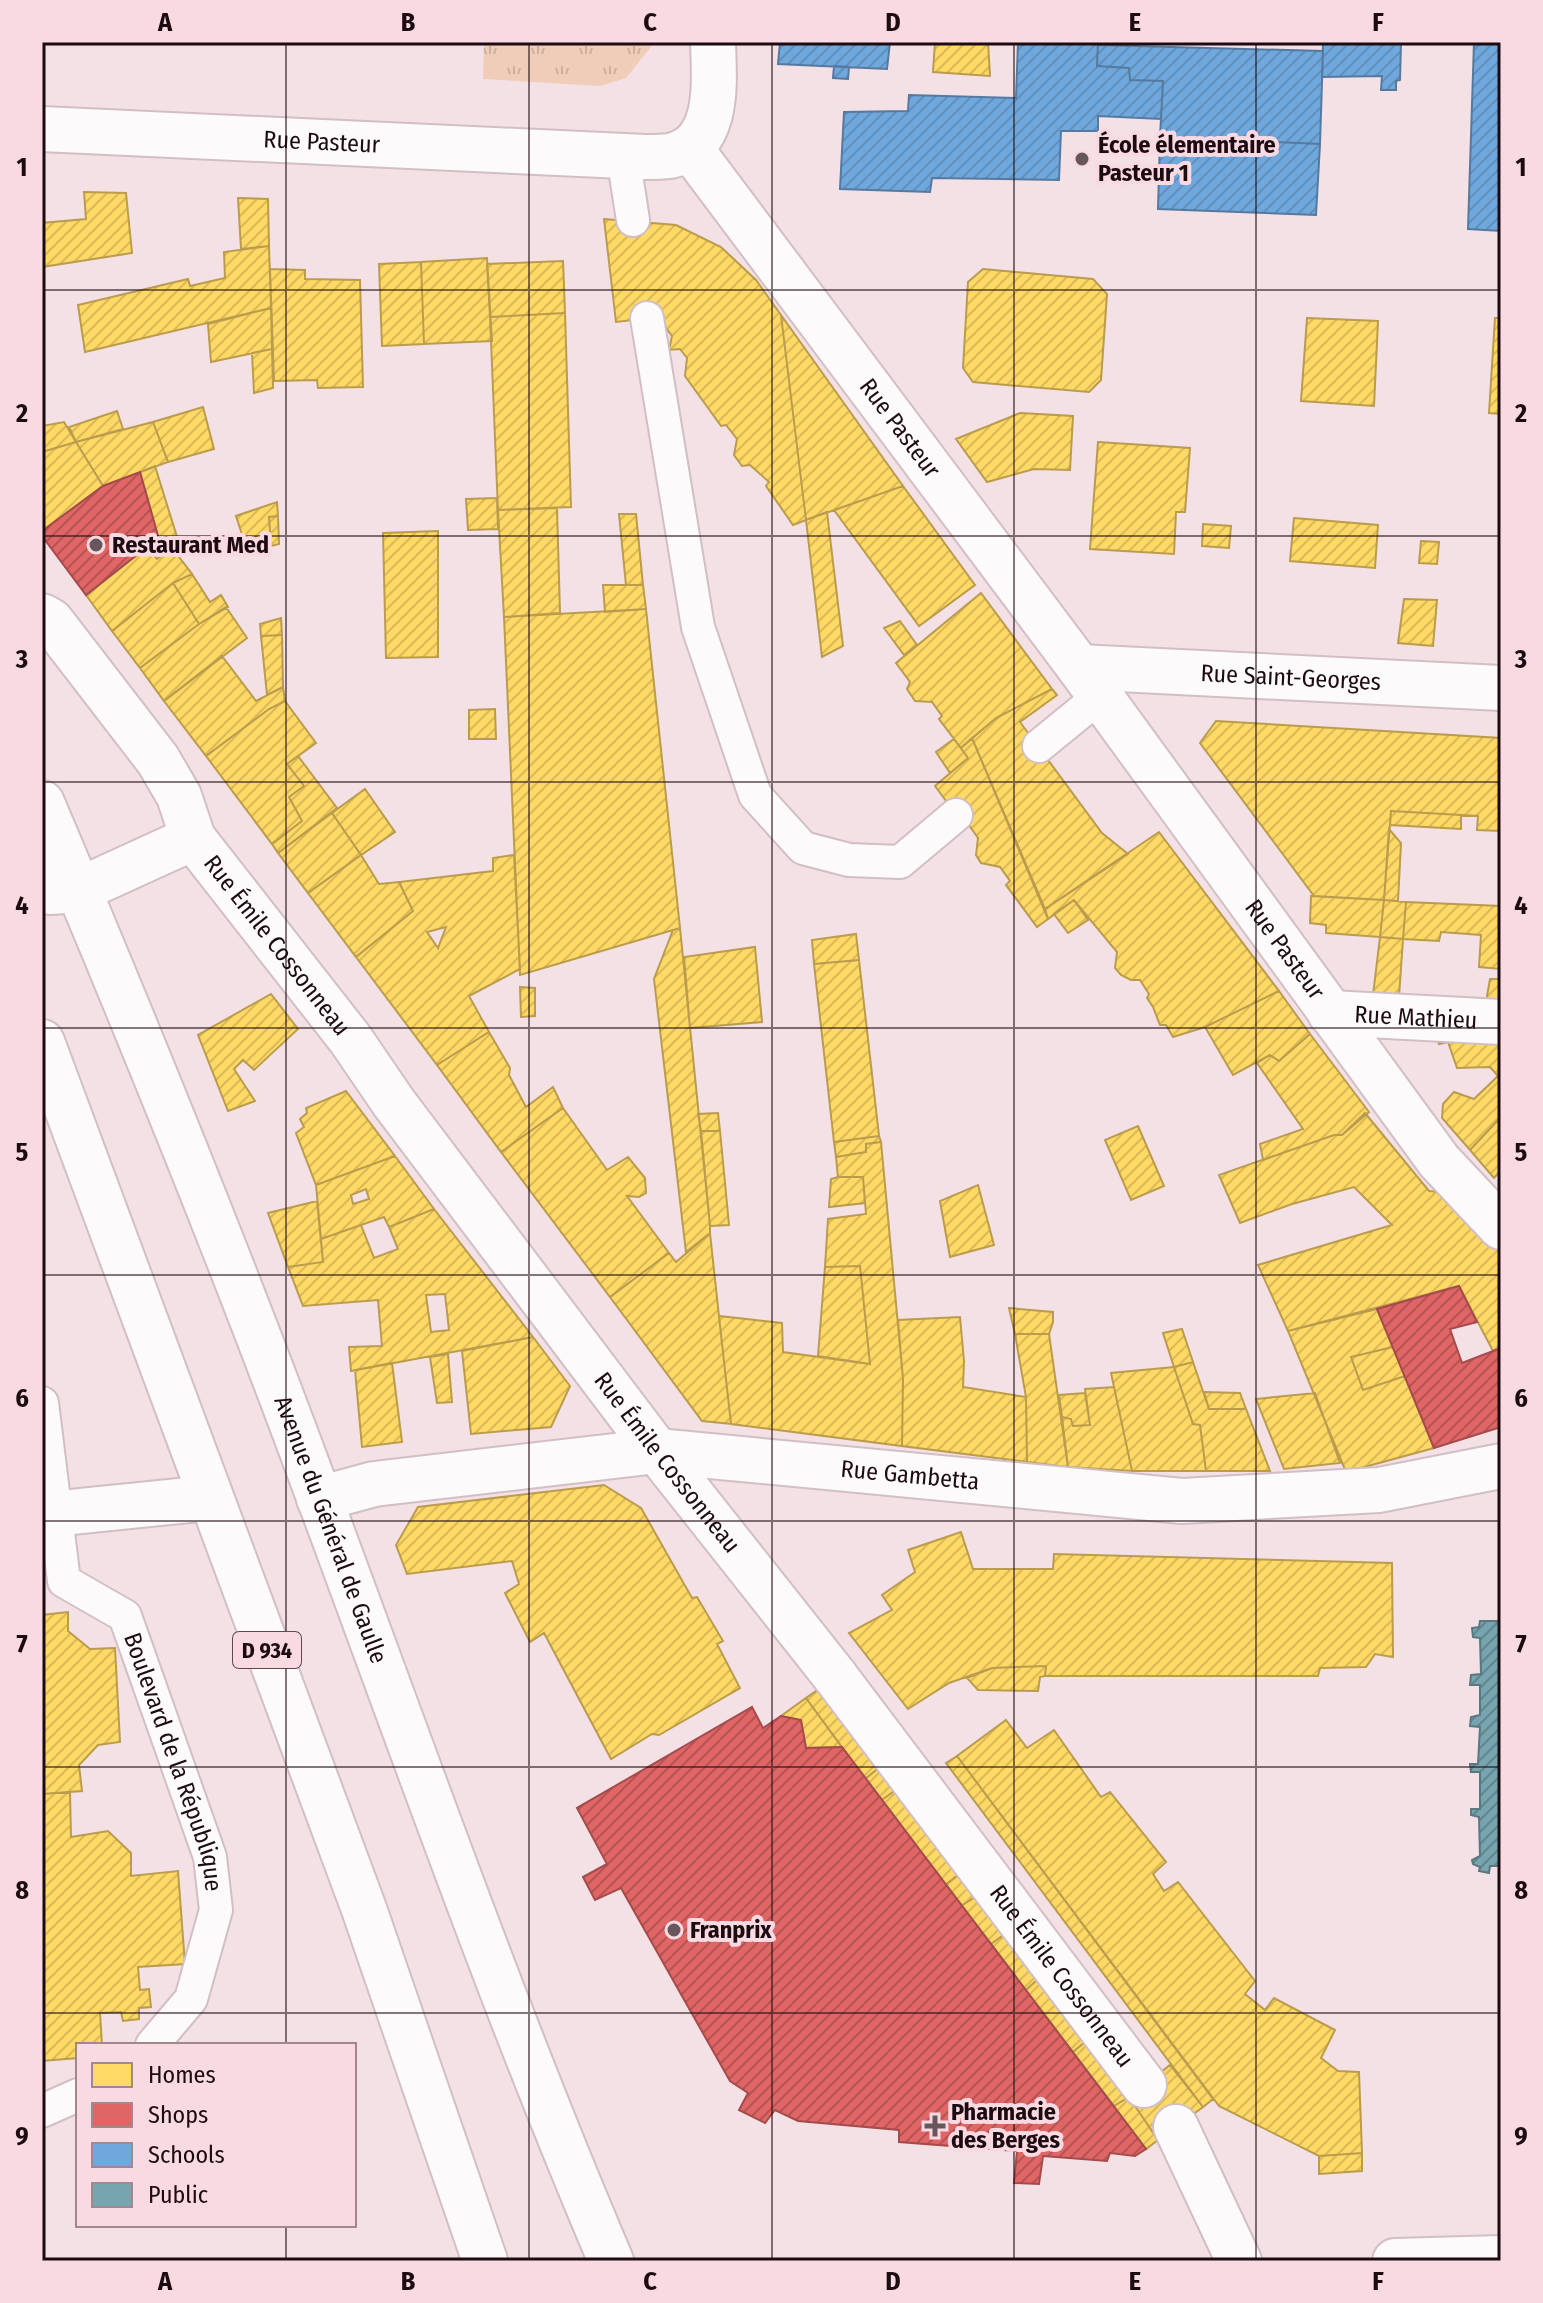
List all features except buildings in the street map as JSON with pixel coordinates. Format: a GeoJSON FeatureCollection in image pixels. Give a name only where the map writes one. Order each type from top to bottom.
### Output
{"type":"FeatureCollection","features":[{"type":"Feature","properties":{"kind":"street"},"geometry":{"type":"LineString","coordinates":[[690,148],[705,131],[712,112],[713,42]]}},
{"type":"Feature","properties":{"kind":"street","name":"Rue Pasteur"},"geometry":{"type":"LineString","coordinates":[[42,129],[623,156],[671,156],[690,148],[1089,682],[1439,1161],[1501,1227]]}},
{"type":"Feature","properties":{"kind":"street","name":"Rue Émile Cossonneau"},"geometry":{"type":"LineString","coordinates":[[42,616],[51,621],[158,760],[179,796],[193,838],[351,1040],[394,1103],[657,1451],[835,1676],[1144,2085]]}},
{"type":"Feature","properties":{"kind":"street","name":"Rue Saint-Georges"},"geometry":{"type":"LineString","coordinates":[[1089,682],[1501,688]]}},
{"type":"Feature","properties":{"kind":"street","name":"Avenue du Général de Gaulle"},"geometry":{"type":"LineString","coordinates":[[42,803],[60,889],[116,975],[319,1499],[526,2049],[611,2261]]}},
{"type":"Feature","properties":{"kind":"street","name":"Rue Émile Cossonneau"},"geometry":{"type":"LineString","coordinates":[[60,889],[193,838]]}},
{"type":"Feature","properties":{"kind":"street","name":"Rue Mathieu"},"geometry":{"type":"LineString","coordinates":[[1330,1013],[1501,1022]]}},
{"type":"Feature","properties":{"kind":"street","name":"D 934"},"geometry":{"type":"LineString","coordinates":[[42,1042],[364,1909],[485,2261]]}},
{"type":"Feature","properties":{"kind":"street","name":"Rue Gambetta"},"geometry":{"type":"LineString","coordinates":[[319,1499],[374,1484],[657,1451],[1182,1501],[1379,1490],[1501,1466]]}},
{"type":"Feature","properties":{"kind":"street"},"geometry":{"type":"LineString","coordinates":[[49,1514],[209,1498]]}},
{"type":"Feature","properties":{"kind":"street"},"geometry":{"type":"LineString","coordinates":[[1176,2127],[1239,2261]]}},
{"type":"Feature","properties":{"kind":"street"},"geometry":{"type":"LineString","coordinates":[[1395,2261],[1501,2258]]}},
{"type":"Feature","properties":{"kind":"lane"},"geometry":{"type":"LineString","coordinates":[[623,156],[633,220]]}},
{"type":"Feature","properties":{"kind":"lane"},"geometry":{"type":"LineString","coordinates":[[647,318],[698,627],[755,795],[803,848],[849,860],[900,862],[956,815]]}},
{"type":"Feature","properties":{"kind":"lane"},"geometry":{"type":"LineString","coordinates":[[1039,746],[1089,682]]}},
{"type":"Feature","properties":{"kind":"lane","name":"Boulevard de la République"},"geometry":{"type":"LineString","coordinates":[[42,1403],[49,1514],[64,1581],[125,1616],[210,1857],[216,1910],[191,1999],[154,2043]]}},
{"type":"Feature","properties":{"kind":"lane"},"geometry":{"type":"LineString","coordinates":[[42,2111],[76,2096]]}},
{"type":"Feature","properties":{"kind":"green space"},"geometry":{"type":"Polygon","coordinates":[[[484,42],[655,42],[626,78],[600,86],[483,79],[484,42]]]}},
{"type":"Feature","properties":{"kind":"place","name":"École élementaire Pasteur 1"},"geometry":{"type":"Point","coordinates":[1082,159]}},
{"type":"Feature","properties":{"kind":"place","name":"Restaurant Med"},"geometry":{"type":"Point","coordinates":[96,545]}},
{"type":"Feature","properties":{"kind":"place","name":"Franprix"},"geometry":{"type":"Point","coordinates":[674,1930]}},
{"type":"Feature","properties":{"kind":"place","name":"Pharmacie des Berges"},"geometry":{"type":"Point","coordinates":[935,2126]}}]}
